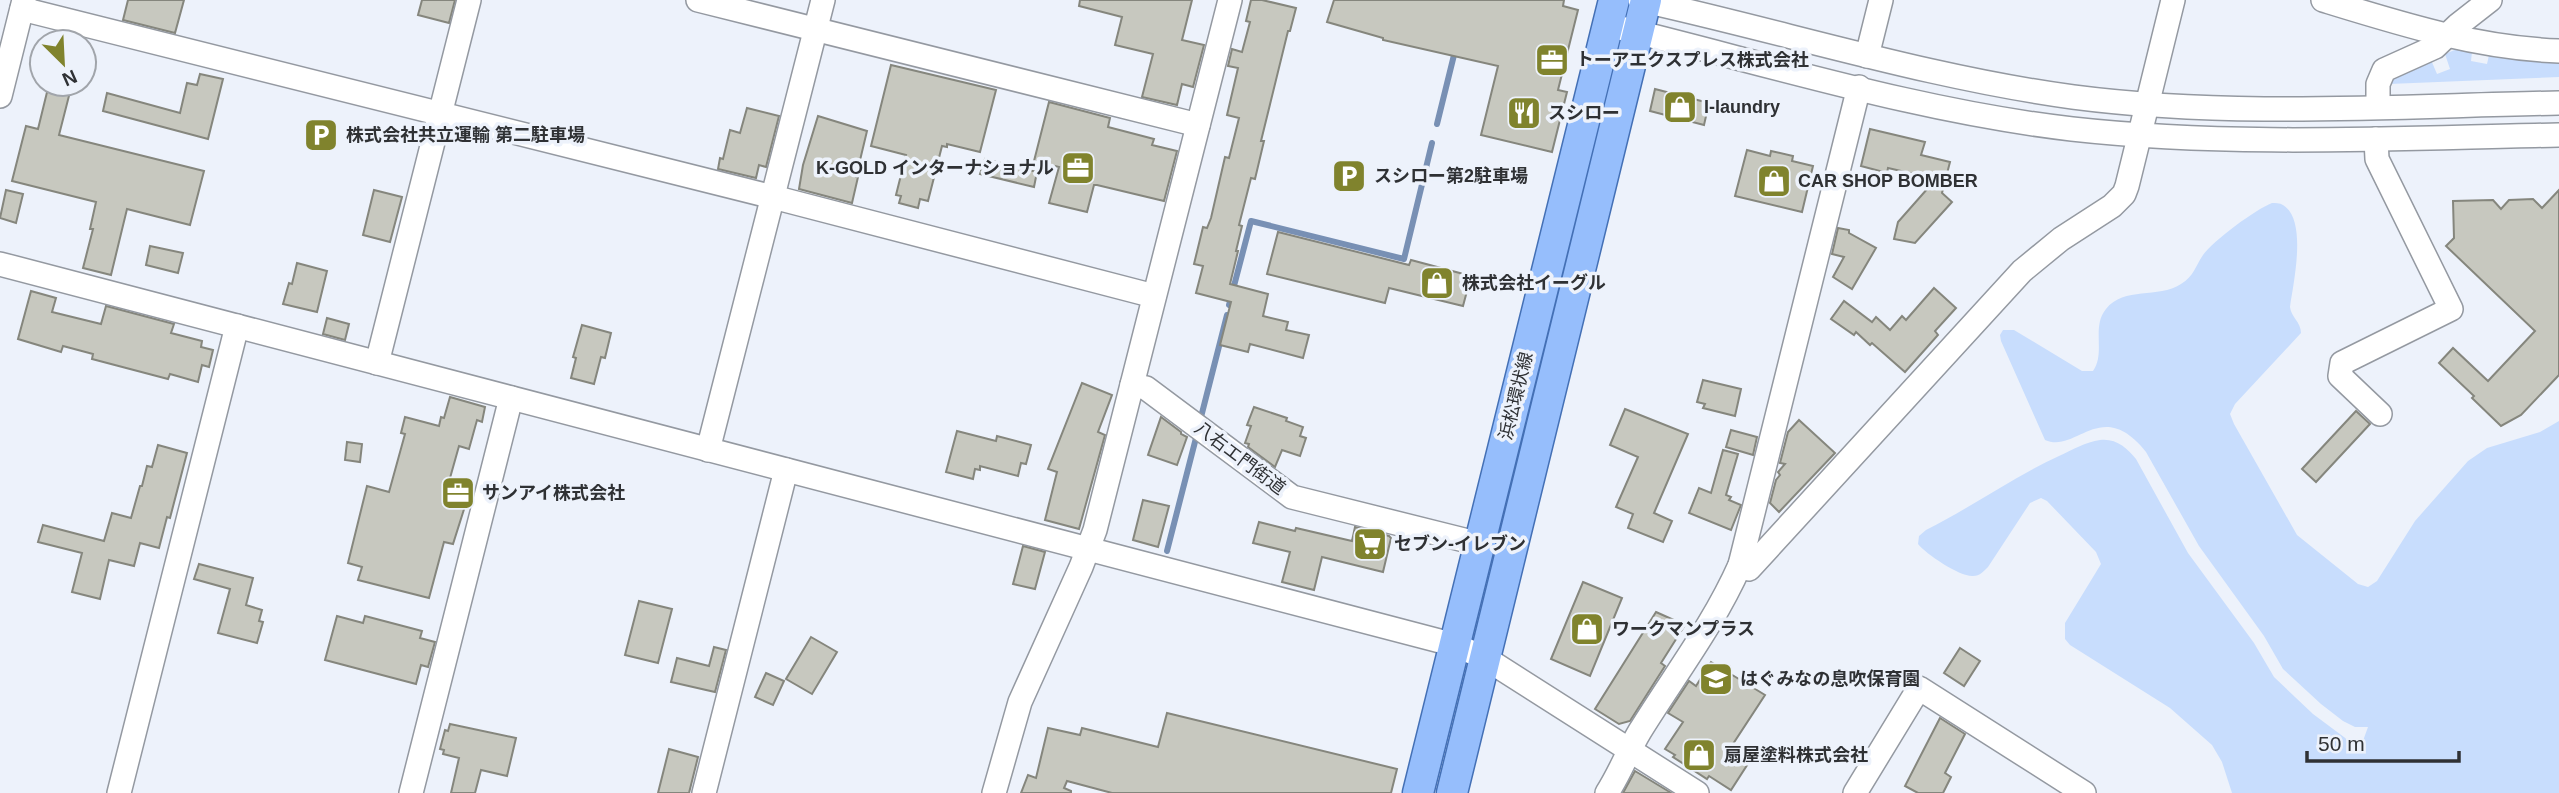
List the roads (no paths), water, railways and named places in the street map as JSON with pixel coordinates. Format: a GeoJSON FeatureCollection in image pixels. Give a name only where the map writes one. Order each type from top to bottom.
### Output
{"type":"FeatureCollection","features":[{"type":"Feature","properties":{"kind":"main road","name":"浜松環状線"},"geometry":{"type":"LineString","coordinates":[[1452,793],[1639,33],[1644,0]]}},
{"type":"Feature","properties":{"kind":"main road","name":"浜松環状線"},"geometry":{"type":"LineString","coordinates":[[1418,793],[1611,13]]}},
{"type":"Feature","properties":{"kind":"street"},"geometry":{"type":"LineString","coordinates":[[377,363],[469,0]]}},
{"type":"Feature","properties":{"kind":"street"},"geometry":{"type":"LineString","coordinates":[[698,0],[1198,125]]}},
{"type":"Feature","properties":{"kind":"street"},"geometry":{"type":"LineString","coordinates":[[708,450],[823,0]]}},
{"type":"Feature","properties":{"kind":"street"},"geometry":{"type":"LineString","coordinates":[[994,793],[1020,702],[1094,530],[1230,0]]}},
{"type":"Feature","properties":{"kind":"street"},"geometry":{"type":"LineString","coordinates":[[1644,0],[1867,56],[2013,88],[2074,97],[2147,104],[2259,109],[2559,103]]}},
{"type":"Feature","properties":{"kind":"street"},"geometry":{"type":"LineString","coordinates":[[1867,56],[1881,0]]}},
{"type":"Feature","properties":{"kind":"street"},"geometry":{"type":"LineString","coordinates":[[1740,565],[1749,569],[2022,271],[2061,239],[2119,200],[2127,186],[2173,0]]}},
{"type":"Feature","properties":{"kind":"street"},"geometry":{"type":"LineString","coordinates":[[2323,0],[2446,36],[2500,46],[2559,51]]}},
{"type":"Feature","properties":{"kind":"street"},"geometry":{"type":"LineString","coordinates":[[2378,107],[2378,84],[2384,70],[2435,47],[2466,8],[2490,0]]}},
{"type":"Feature","properties":{"kind":"street"},"geometry":{"type":"LineString","coordinates":[[0,96],[23,5],[1154,296]]}},
{"type":"Feature","properties":{"kind":"street"},"geometry":{"type":"LineString","coordinates":[[1611,13],[1639,33],[1945,108],[2007,120],[2140,136],[2258,141],[2559,135]]}},
{"type":"Feature","properties":{"kind":"street"},"geometry":{"type":"LineString","coordinates":[[1607,793],[1638,735],[1721,604],[1740,565],[1859,87]]}},
{"type":"Feature","properties":{"kind":"street"},"geometry":{"type":"LineString","coordinates":[[2376,139],[2377,159],[2451,309],[2342,363],[2340,376],[2380,414]]}},
{"type":"Feature","properties":{"kind":"street"},"geometry":{"type":"LineString","coordinates":[[0,264],[1455,645],[1485,658],[1697,793]]}},
{"type":"Feature","properties":{"kind":"street"},"geometry":{"type":"LineString","coordinates":[[119,793],[237,326]]}},
{"type":"Feature","properties":{"kind":"street","name":"八右エ門街道"},"geometry":{"type":"LineString","coordinates":[[1132,384],[1146,388],[1292,497],[1480,544]]}},
{"type":"Feature","properties":{"kind":"street"},"geometry":{"type":"LineString","coordinates":[[411,793],[511,398]]}},
{"type":"Feature","properties":{"kind":"street"},"geometry":{"type":"LineString","coordinates":[[704,793],[786,470]]}},
{"type":"Feature","properties":{"kind":"street"},"geometry":{"type":"LineString","coordinates":[[1855,793],[1919,688],[2084,793]]}},
{"type":"Feature","properties":{"kind":"waterway"},"geometry":{"type":"LineString","coordinates":[[1437,124],[1455,51]]}},
{"type":"Feature","properties":{"kind":"waterway"},"geometry":{"type":"LineString","coordinates":[[1229,305],[1251,221],[1404,259],[1432,143]]}},
{"type":"Feature","properties":{"kind":"waterway"},"geometry":{"type":"LineString","coordinates":[[1200,421],[1227,315]]}},
{"type":"Feature","properties":{"kind":"waterway"},"geometry":{"type":"LineString","coordinates":[[1167,551],[1197,434]]}},
{"type":"Feature","properties":{"kind":"place","name":"トーアエクスプレス株式会社"},"geometry":{"type":"Point","coordinates":[1552,60]}},
{"type":"Feature","properties":{"kind":"place","name":"I-laundry"},"geometry":{"type":"Point","coordinates":[1680,107]}},
{"type":"Feature","properties":{"kind":"place","name":"スシロー"},"geometry":{"type":"Point","coordinates":[1524,113]}},
{"type":"Feature","properties":{"kind":"place","name":"株式会社共立運輸 第二駐車場"},"geometry":{"type":"Point","coordinates":[321,135]}},
{"type":"Feature","properties":{"kind":"place","name":"K-GOLD インターナショナル"},"geometry":{"type":"Point","coordinates":[1078,168]}},
{"type":"Feature","properties":{"kind":"place","name":"スシロー第2駐車場"},"geometry":{"type":"Point","coordinates":[1349,176]}},
{"type":"Feature","properties":{"kind":"place","name":"CAR SHOP BOMBER"},"geometry":{"type":"Point","coordinates":[1774,181]}},
{"type":"Feature","properties":{"kind":"place","name":"株式会社イーグル"},"geometry":{"type":"Point","coordinates":[1437,283]}},
{"type":"Feature","properties":{"kind":"place","name":"サンアイ株式会社"},"geometry":{"type":"Point","coordinates":[458,493]}},
{"type":"Feature","properties":{"kind":"place","name":"セブン-イレブン"},"geometry":{"type":"Point","coordinates":[1370,544]}},
{"type":"Feature","properties":{"kind":"place","name":"ワークマンプラス"},"geometry":{"type":"Point","coordinates":[1587,629]}},
{"type":"Feature","properties":{"kind":"place","name":"はぐみなの息吹保育園"},"geometry":{"type":"Point","coordinates":[1716,679]}},
{"type":"Feature","properties":{"kind":"place","name":"扇屋塗料株式会社"},"geometry":{"type":"Point","coordinates":[1699,755]}}]}
